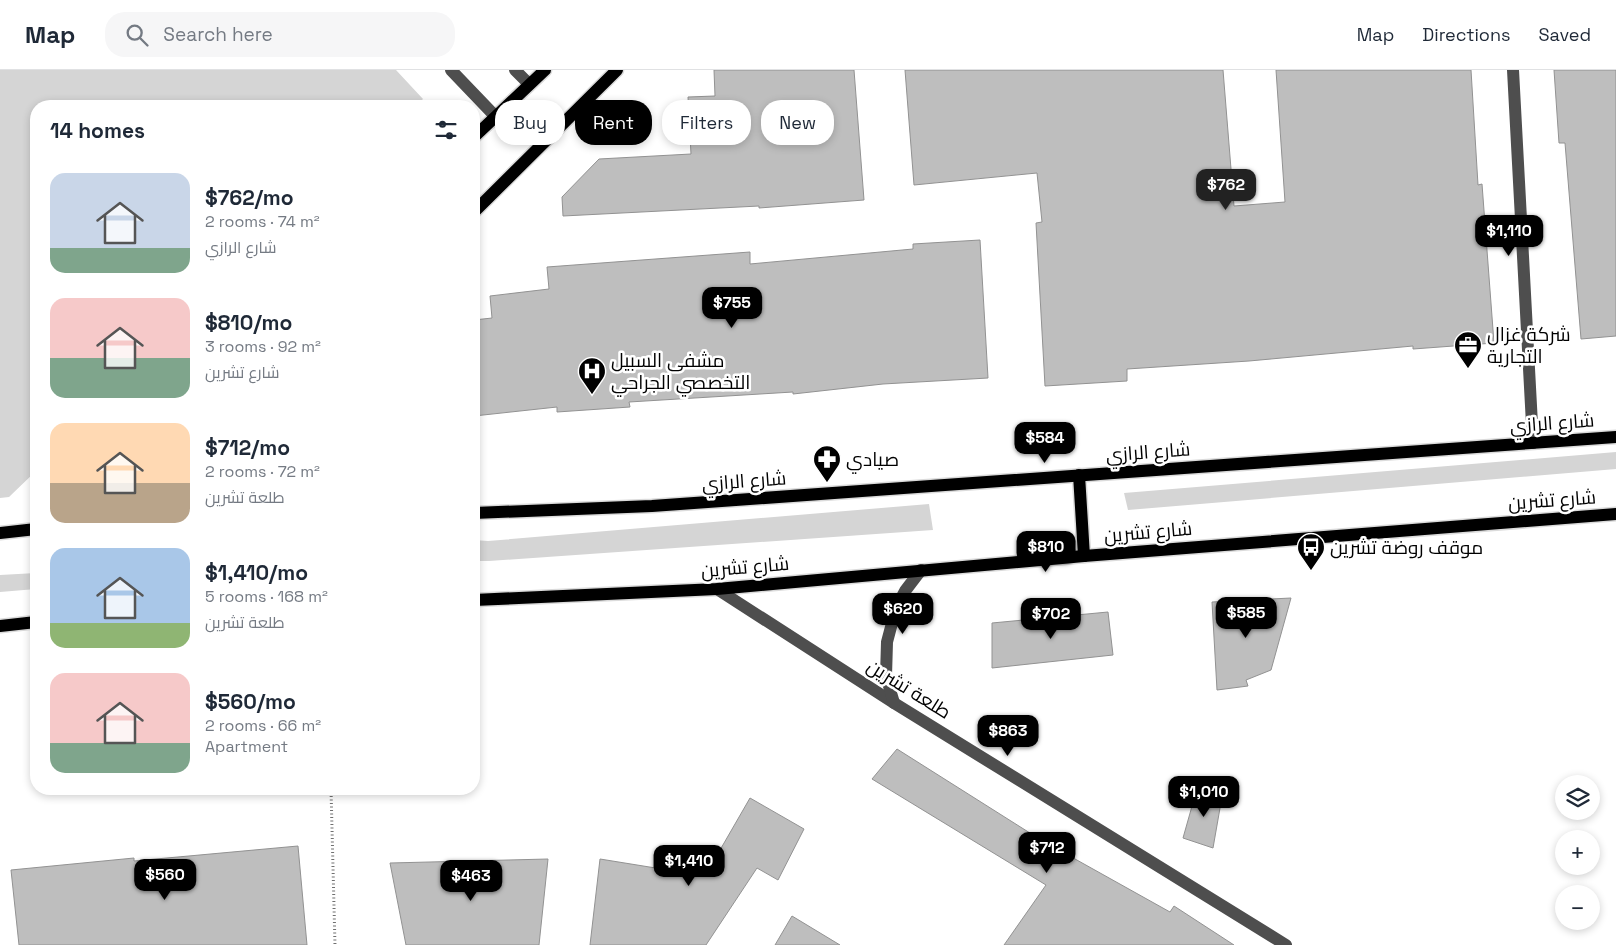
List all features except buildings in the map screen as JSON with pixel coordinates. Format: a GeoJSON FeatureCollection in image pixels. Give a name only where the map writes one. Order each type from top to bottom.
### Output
{"type":"FeatureCollection","features":[{"type":"Feature","properties":{"kind":"main road"},"geometry":{"type":"LineString","coordinates":[[512,100],[545,70]]}},
{"type":"Feature","properties":{"kind":"main road"},"geometry":{"type":"LineString","coordinates":[[480,206],[618,70]]}},
{"type":"Feature","properties":{"kind":"main road"},"geometry":{"type":"LineString","coordinates":[[480,131],[495,116]]}},
{"type":"Feature","properties":{"kind":"main road","name":"شارع الرازي"},"geometry":{"type":"LineString","coordinates":[[480,513],[652,506],[1616,438]]}},
{"type":"Feature","properties":{"kind":"main road"},"geometry":{"type":"LineString","coordinates":[[1079,476],[1084,556]]}},
{"type":"Feature","properties":{"kind":"main road","name":"شارع تشرين"},"geometry":{"type":"LineString","coordinates":[[480,600],[717,589],[1084,556],[1616,514]]}},
{"type":"Feature","properties":{"kind":"main road"},"geometry":{"type":"LineString","coordinates":[[0,533],[30,530]]}},
{"type":"Feature","properties":{"kind":"main road"},"geometry":{"type":"LineString","coordinates":[[0,626],[30,623]]}},
{"type":"Feature","properties":{"kind":"street"},"geometry":{"type":"LineString","coordinates":[[451,70],[480,100]]}},
{"type":"Feature","properties":{"kind":"street"},"geometry":{"type":"LineString","coordinates":[[515,70],[529,84]]}},
{"type":"Feature","properties":{"kind":"street"},"geometry":{"type":"LineString","coordinates":[[1513,70],[1533,443]]}},
{"type":"Feature","properties":{"kind":"street"},"geometry":{"type":"LineString","coordinates":[[480,100],[495,116]]}},
{"type":"Feature","properties":{"kind":"street"},"geometry":{"type":"LineString","coordinates":[[894,702],[886,676],[886,642],[896,608],[905,591],[921,570]]}},
{"type":"Feature","properties":{"kind":"street","name":"طلعة تشرين"},"geometry":{"type":"LineString","coordinates":[[717,589],[894,702],[1286,945]]}},
{"type":"Feature","properties":{"kind":"path"},"geometry":{"type":"LineString","coordinates":[[331,795],[335,945]]}},
{"type":"Feature","properties":{"kind":"shaded area"},"geometry":{"type":"Polygon","coordinates":[[[0,70],[396,70],[422,100],[30,100],[30,477],[9,497],[0,498],[0,70]]]}},
{"type":"Feature","properties":{"kind":"shaded area"},"geometry":{"type":"Polygon","coordinates":[[[1616,452],[1616,469],[1128,510],[1124,493],[1616,452]]]}},
{"type":"Feature","properties":{"kind":"shaded area"},"geometry":{"type":"Polygon","coordinates":[[[929,504],[933,530],[480,561],[480,540],[929,504]]]}},
{"type":"Feature","properties":{"kind":"shaded area"},"geometry":{"type":"Polygon","coordinates":[[[30,573],[30,590],[0,592],[0,575],[30,573]]]}},
{"type":"Feature","properties":{"kind":"place","name":"شركة غزال التجارية"},"geometry":{"type":"Point","coordinates":[1468,369]}},
{"type":"Feature","properties":{"kind":"place","name":"مشفى السبيل التخصصي الجراحي"},"geometry":{"type":"Point","coordinates":[592,395]}},
{"type":"Feature","properties":{"kind":"place","name":"صيادي"},"geometry":{"type":"Point","coordinates":[827,483]}},
{"type":"Feature","properties":{"kind":"place","name":"موقف روضة تشرين"},"geometry":{"type":"Point","coordinates":[1311,571]}}]}
